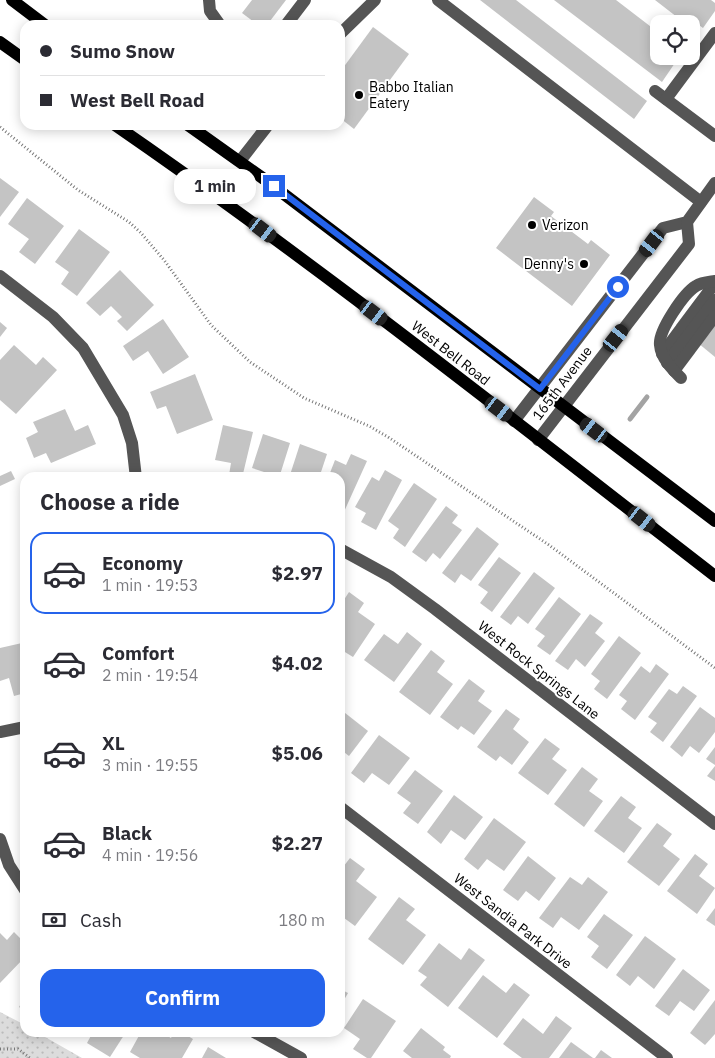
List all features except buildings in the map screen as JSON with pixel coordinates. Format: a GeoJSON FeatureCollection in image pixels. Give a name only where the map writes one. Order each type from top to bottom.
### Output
{"type":"FeatureCollection","features":[{"type":"Feature","properties":{"kind":"main road"},"geometry":{"type":"LineString","coordinates":[[12,0],[38,20]]}},
{"type":"Feature","properties":{"kind":"main road"},"geometry":{"type":"LineString","coordinates":[[0,42],[20,56]]}},
{"type":"Feature","properties":{"kind":"main road","name":"West Bell Road"},"geometry":{"type":"LineString","coordinates":[[121,130],[207,189],[715,576]]}},
{"type":"Feature","properties":{"kind":"main road","name":"West Bell Road"},"geometry":{"type":"LineString","coordinates":[[195,130],[240,161],[715,521]]}},
{"type":"Feature","properties":{"kind":"street"},"geometry":{"type":"LineString","coordinates":[[209,0],[210,12],[216,20]]}},
{"type":"Feature","properties":{"kind":"street"},"geometry":{"type":"LineString","coordinates":[[290,20],[305,0]]}},
{"type":"Feature","properties":{"kind":"street"},"geometry":{"type":"LineString","coordinates":[[345,29],[375,0]]}},
{"type":"Feature","properties":{"kind":"street"},"geometry":{"type":"LineString","coordinates":[[438,0],[702,202]]}},
{"type":"Feature","properties":{"kind":"street"},"geometry":{"type":"LineString","coordinates":[[715,33],[660,95],[715,136]]}},
{"type":"Feature","properties":{"kind":"street"},"geometry":{"type":"LineString","coordinates":[[240,161],[264,130]]}},
{"type":"Feature","properties":{"kind":"street"},"geometry":{"type":"LineString","coordinates":[[686,222],[715,183]]}},
{"type":"Feature","properties":{"kind":"street","name":"165th Avenue"},"geometry":{"type":"LineString","coordinates":[[514,421],[663,228],[686,222],[688,244],[538,440]]}},
{"type":"Feature","properties":{"kind":"street"},"geometry":{"type":"LineString","coordinates":[[0,276],[53,317],[83,348],[123,415],[132,443],[135,472]]}},
{"type":"Feature","properties":{"kind":"street"},"geometry":{"type":"LineString","coordinates":[[671,367],[715,282]]}},
{"type":"Feature","properties":{"kind":"street"},"geometry":{"type":"LineString","coordinates":[[671,367],[715,300]]}},
{"type":"Feature","properties":{"kind":"street"},"geometry":{"type":"LineString","coordinates":[[671,367],[715,316]]}},
{"type":"Feature","properties":{"kind":"street","name":"West Rock Springs Lane"},"geometry":{"type":"LineString","coordinates":[[345,552],[391,577],[715,824]]}},
{"type":"Feature","properties":{"kind":"street"},"geometry":{"type":"LineString","coordinates":[[0,732],[20,728]]}},
{"type":"Feature","properties":{"kind":"street","name":"West Sandia Park Drive"},"geometry":{"type":"LineString","coordinates":[[345,811],[667,1058]]}},
{"type":"Feature","properties":{"kind":"street"},"geometry":{"type":"LineString","coordinates":[[0,839],[9,865],[20,882]]}},
{"type":"Feature","properties":{"kind":"street"},"geometry":{"type":"LineString","coordinates":[[263,1037],[301,1058]]}},
{"type":"Feature","properties":{"kind":"path"},"geometry":{"type":"LineString","coordinates":[[0,127],[78,190],[129,222],[141,233],[164,260],[211,325],[250,362],[304,398],[369,426],[388,437],[549,544],[632,604],[673,639],[715,668]]}},
{"type":"Feature","properties":{"kind":"path"},"geometry":{"type":"LineString","coordinates":[[0,1049],[18,1050],[30,1058]]}},
{"type":"Feature","properties":{"kind":"shaded area"},"geometry":{"type":"Polygon","coordinates":[[[0,1012],[20,1022],[20,1037],[45,1037],[82,1058],[0,1058],[0,1012]]]}},
{"type":"Feature","properties":{"kind":"waterway"},"geometry":{"type":"LineString","coordinates":[[630,419],[647,397]]}},
{"type":"Feature","properties":{"kind":"place","name":"Babbo Italian Eatery"},"geometry":{"type":"Point","coordinates":[359,95]}},
{"type":"Feature","properties":{"kind":"place","name":"Verizon"},"geometry":{"type":"Point","coordinates":[532,225]}},
{"type":"Feature","properties":{"kind":"place","name":"Denny's"},"geometry":{"type":"Point","coordinates":[584,264]}},
{"type":"Feature","properties":{"kind":"route"},"geometry":{"type":"LineString","coordinates":[[274,186],[540,389],[618,287]]}}]}
